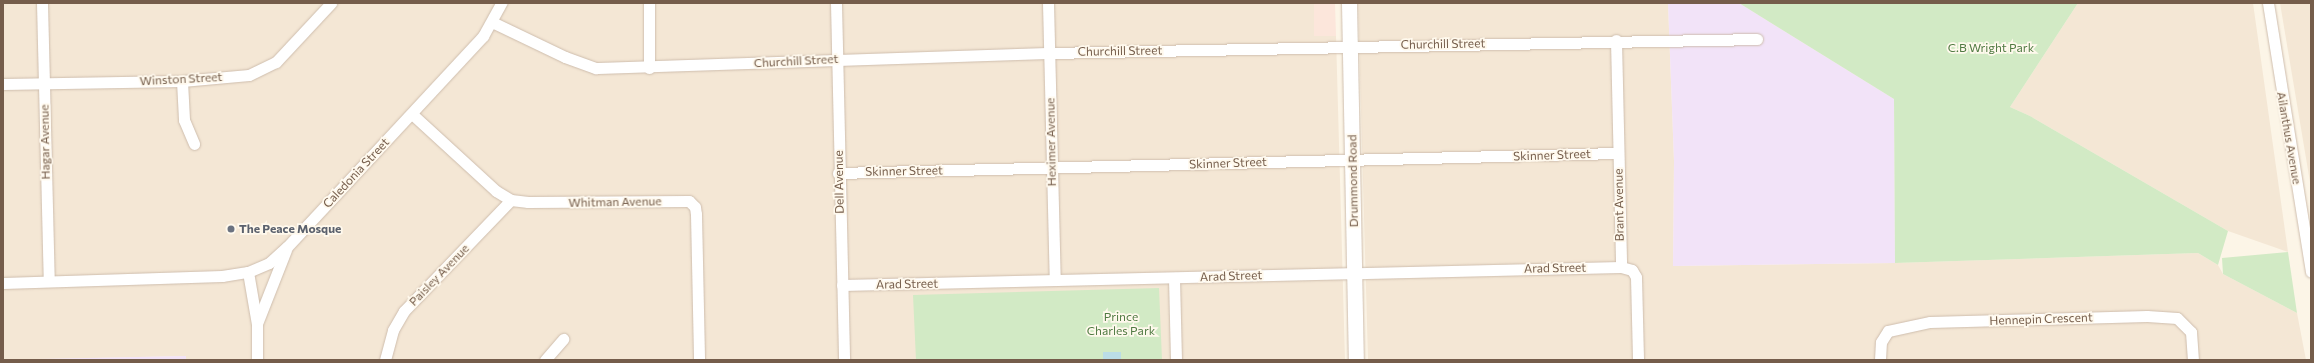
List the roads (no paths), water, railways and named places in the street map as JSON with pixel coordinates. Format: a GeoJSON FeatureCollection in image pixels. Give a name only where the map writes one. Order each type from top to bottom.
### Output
{"type":"FeatureCollection","features":[{"type":"Feature","properties":{"kind":"main road","name":"Drummond Road"},"geometry":{"type":"LineString","coordinates":[[1349,3],[1356,360]]}},
{"type":"Feature","properties":{"kind":"street","name":"Hagar Avenue"},"geometry":{"type":"LineString","coordinates":[[42,3],[49,281]]}},
{"type":"Feature","properties":{"kind":"street","name":"Caledonia Street"},"geometry":{"type":"LineString","coordinates":[[3,283],[222,276],[248,272],[269,263],[287,247],[483,36],[501,3]]}},
{"type":"Feature","properties":{"kind":"street"},"geometry":{"type":"LineString","coordinates":[[649,3],[649,68]]}},
{"type":"Feature","properties":{"kind":"street","name":"Dell Avenue"},"geometry":{"type":"LineString","coordinates":[[836,3],[838,173],[844,360]]}},
{"type":"Feature","properties":{"kind":"street","name":"Heximer Avenue"},"geometry":{"type":"LineString","coordinates":[[1048,3],[1054,280]]}},
{"type":"Feature","properties":{"kind":"street","name":"Ailanthus Avenue"},"geometry":{"type":"LineString","coordinates":[[2268,3],[2311,272]]}},
{"type":"Feature","properties":{"kind":"street","name":"Winston Street"},"geometry":{"type":"LineString","coordinates":[[3,84],[182,81],[249,75],[276,62],[327,5]]}},
{"type":"Feature","properties":{"kind":"street","name":"Churchill Street"},"geometry":{"type":"LineString","coordinates":[[492,22],[565,57],[596,68],[649,68],[836,59],[1049,53],[1616,40],[1757,39]]}},
{"type":"Feature","properties":{"kind":"street","name":"Brant Avenue"},"geometry":{"type":"LineString","coordinates":[[1616,40],[1621,267]]}},
{"type":"Feature","properties":{"kind":"street"},"geometry":{"type":"LineString","coordinates":[[182,81],[184,120],[194,144]]}},
{"type":"Feature","properties":{"kind":"street","name":"Whitman Avenue"},"geometry":{"type":"LineString","coordinates":[[412,114],[496,191],[511,200],[528,202],[689,201],[695,207],[696,214],[699,360]]}},
{"type":"Feature","properties":{"kind":"street","name":"Skinner Street"},"geometry":{"type":"LineString","coordinates":[[838,173],[1618,153]]}},
{"type":"Feature","properties":{"kind":"street","name":"Paisley Avenue"},"geometry":{"type":"LineString","coordinates":[[385,360],[392,330],[404,311],[511,200]]}},
{"type":"Feature","properties":{"kind":"street"},"geometry":{"type":"LineString","coordinates":[[257,324],[287,247]]}},
{"type":"Feature","properties":{"kind":"street"},"geometry":{"type":"LineString","coordinates":[[1621,267],[1632,270],[1636,277],[1638,360]]}},
{"type":"Feature","properties":{"kind":"street","name":"Arad Street"},"geometry":{"type":"LineString","coordinates":[[842,286],[1354,272],[1621,267]]}},
{"type":"Feature","properties":{"kind":"street"},"geometry":{"type":"LineString","coordinates":[[248,272],[257,324],[257,360]]}},
{"type":"Feature","properties":{"kind":"street"},"geometry":{"type":"LineString","coordinates":[[1174,278],[1176,360]]}},
{"type":"Feature","properties":{"kind":"street","name":"Hennepin Crescent"},"geometry":{"type":"LineString","coordinates":[[1880,360],[1881,342],[1888,331],[1930,322],[2147,316],[2177,318],[2191,332],[2193,360]]}},
{"type":"Feature","properties":{"kind":"street"},"geometry":{"type":"LineString","coordinates":[[545,360],[563,339]]}},
{"type":"Feature","properties":{"kind":"water"},"geometry":{"type":"Polygon","coordinates":[[[1103,352],[1121,352],[1121,360],[1103,360],[1103,352]]]}},
{"type":"Feature","properties":{"kind":"place","name":"The Peace Mosque"},"geometry":{"type":"Point","coordinates":[231,229]}},
{"type":"Feature","properties":{"kind":"park label","name":"C.B Wright Park"},"geometry":{"type":"Point","coordinates":[1991,48]}},
{"type":"Feature","properties":{"kind":"park label","name":"Prince Charles Park"},"geometry":{"type":"Point","coordinates":[1121,324]}}]}
